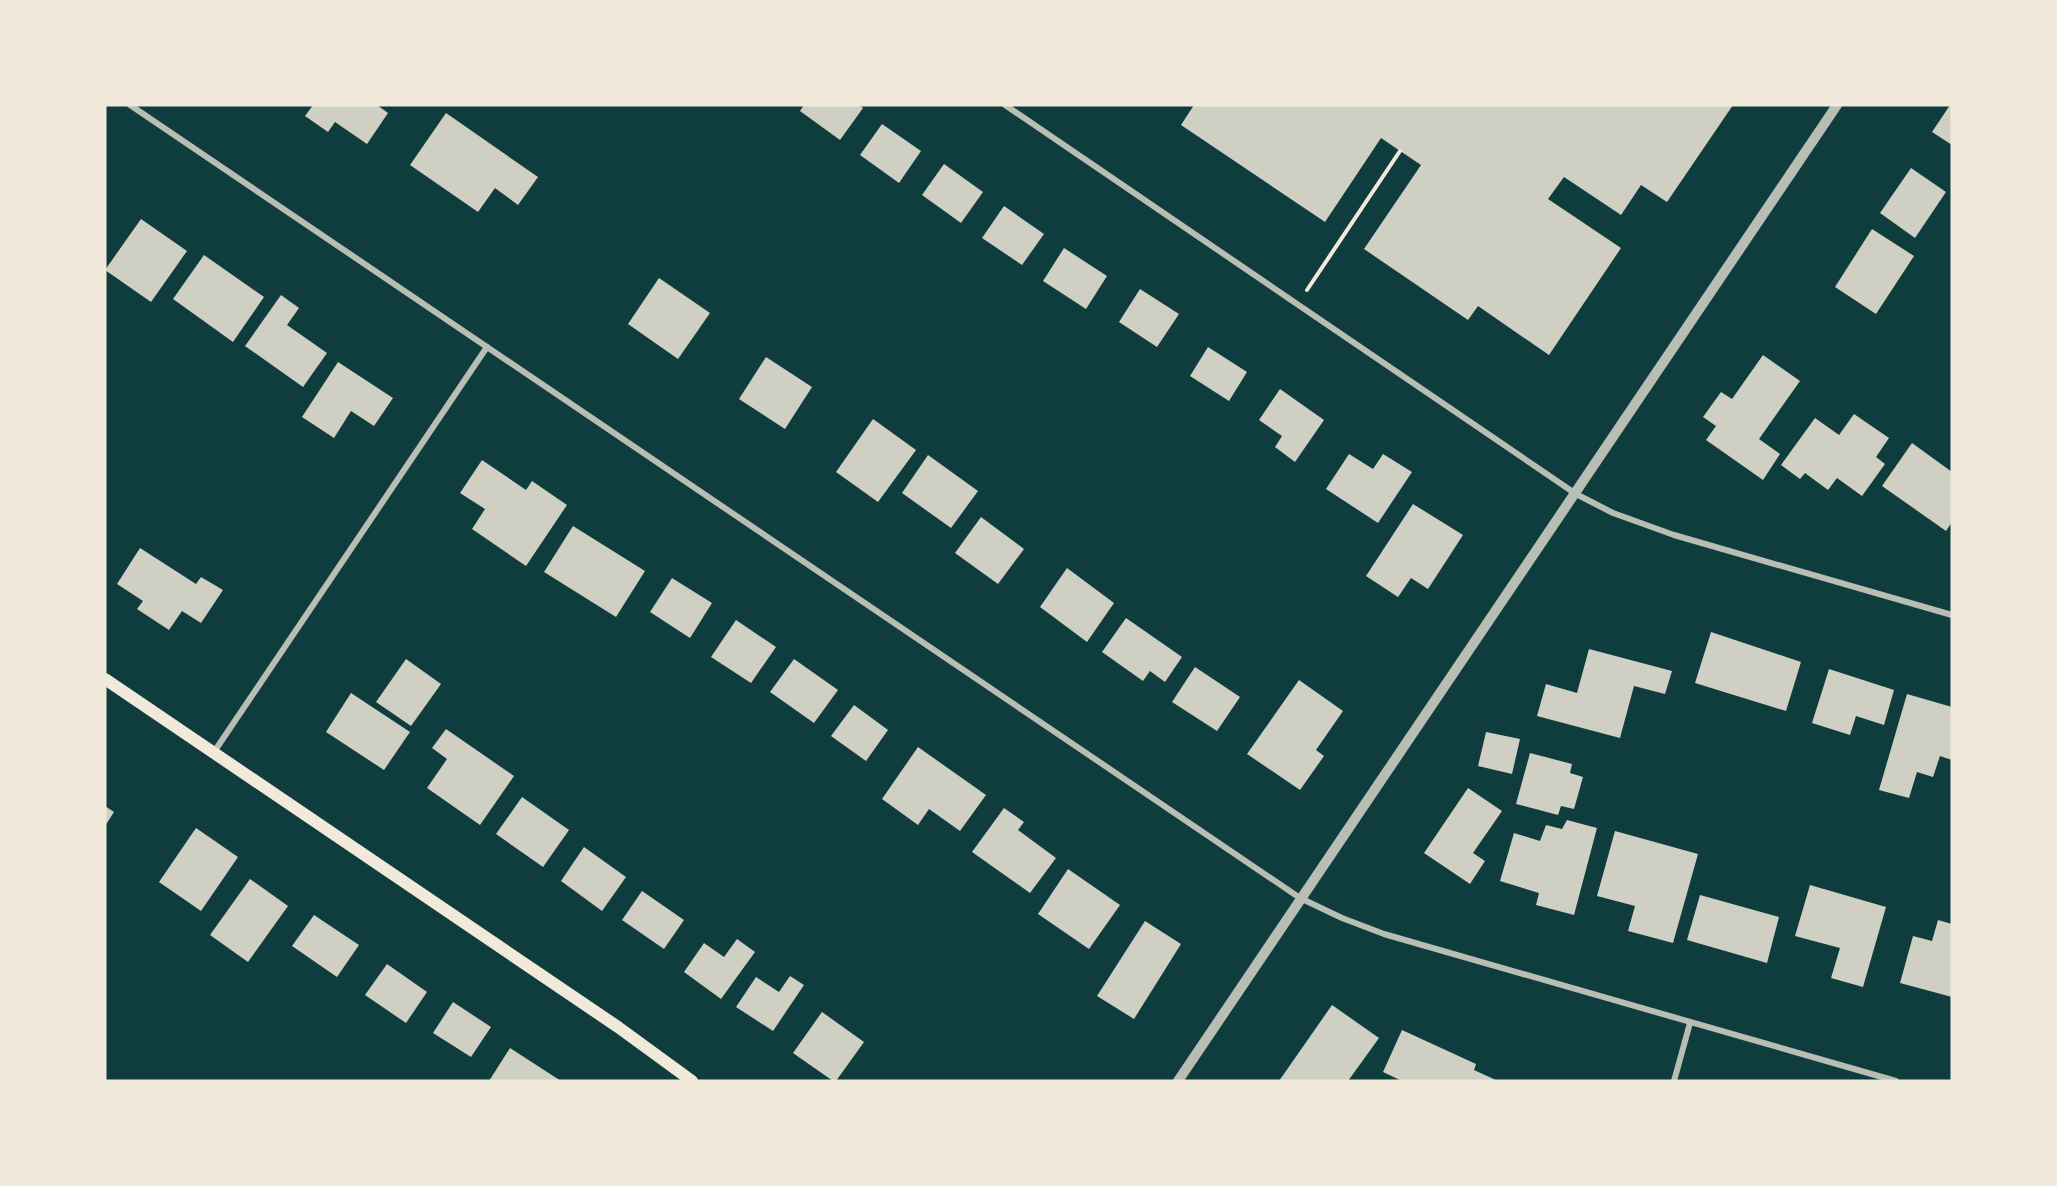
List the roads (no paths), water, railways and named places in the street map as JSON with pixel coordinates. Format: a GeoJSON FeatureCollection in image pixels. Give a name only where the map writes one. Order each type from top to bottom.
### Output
{"type":"FeatureCollection","features":[{"type":"Feature","properties":{"kind":"main road"},"geometry":{"type":"LineString","coordinates":[[105,679],[618,1027],[692,1081]]}},
{"type":"Feature","properties":{"kind":"street"},"geometry":{"type":"LineString","coordinates":[[130,105],[1300,898],[1342,918],[1384,934],[1896,1081]]}},
{"type":"Feature","properties":{"kind":"street"},"geometry":{"type":"LineString","coordinates":[[1005,105],[1576,494],[1613,513],[1674,535],[1952,615]]}},
{"type":"Feature","properties":{"kind":"street"},"geometry":{"type":"LineString","coordinates":[[1178,1081],[1837,105]]}},
{"type":"Feature","properties":{"kind":"street"},"geometry":{"type":"LineString","coordinates":[[213,753],[487,347]]}},
{"type":"Feature","properties":{"kind":"street"},"geometry":{"type":"LineString","coordinates":[[1674,1081],[1690,1023]]}}]}
